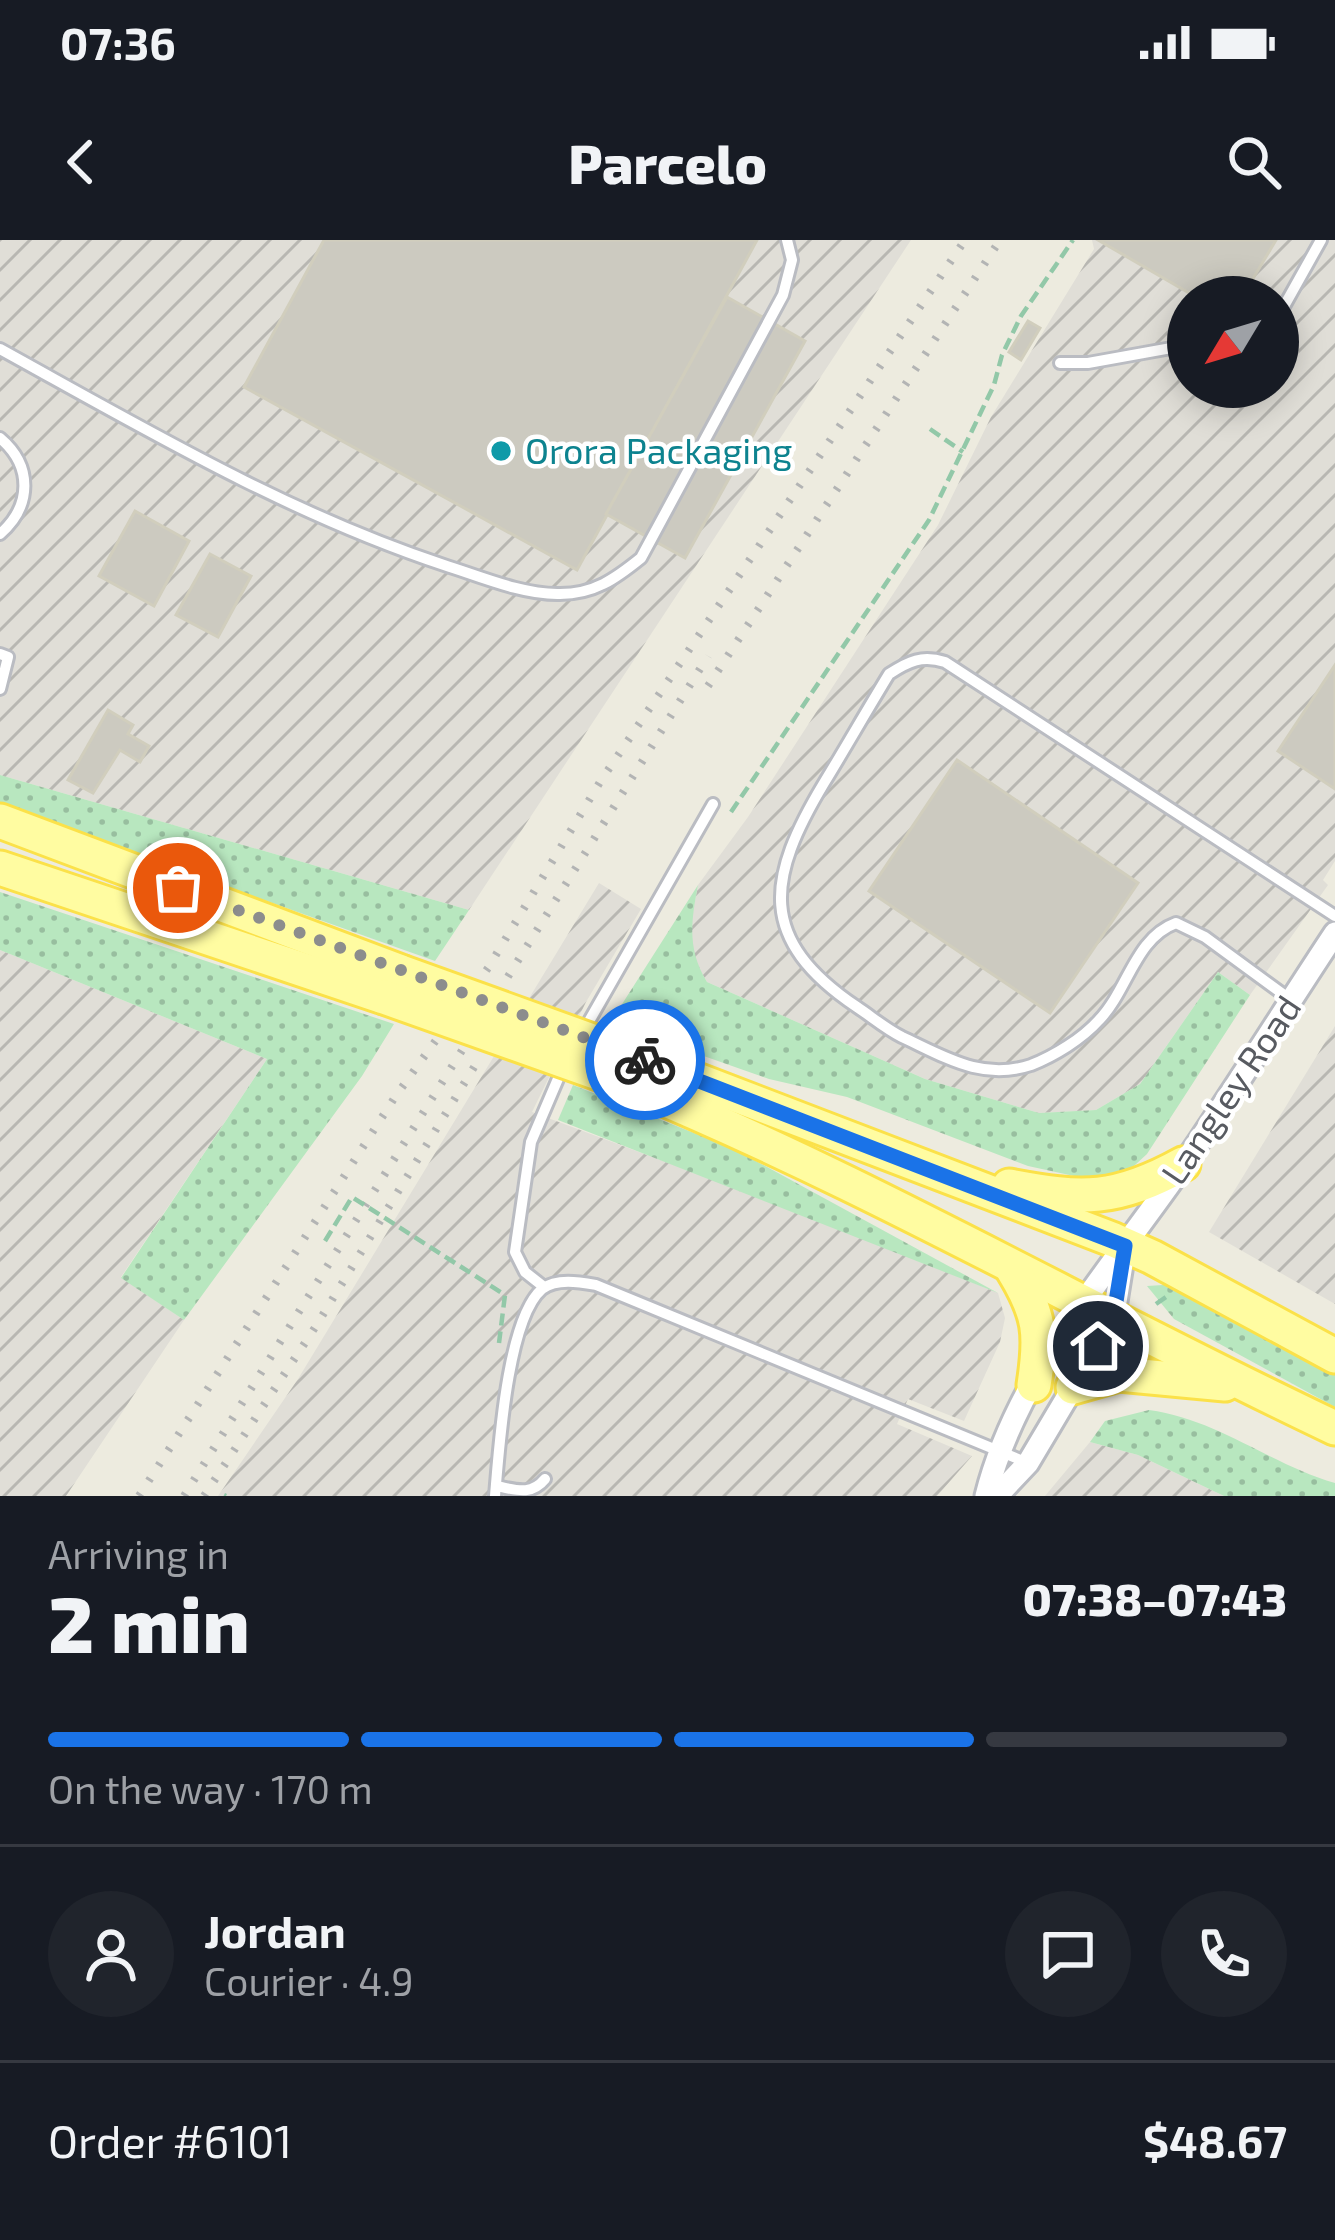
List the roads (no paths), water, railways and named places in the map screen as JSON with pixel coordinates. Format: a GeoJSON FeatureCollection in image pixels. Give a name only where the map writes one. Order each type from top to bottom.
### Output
{"type":"FeatureCollection","features":[{"type":"Feature","properties":{"kind":"main road"},"geometry":{"type":"LineString","coordinates":[[0,821],[392,984],[930,1170],[1125,1246],[1335,1356]]}},
{"type":"Feature","properties":{"kind":"main road"},"geometry":{"type":"LineString","coordinates":[[0,868],[392,984]]}},
{"type":"Feature","properties":{"kind":"main road"},"geometry":{"type":"LineString","coordinates":[[634,1071],[1013,1270],[1335,1428]]}},
{"type":"Feature","properties":{"kind":"main road"},"geometry":{"type":"LineString","coordinates":[[930,1170],[1088,1196],[1142,1186],[1183,1164]]}},
{"type":"Feature","properties":{"kind":"main road"},"geometry":{"type":"LineString","coordinates":[[1013,1270],[1039,1325],[1034,1385]]}},
{"type":"Feature","properties":{"kind":"main road"},"geometry":{"type":"LineString","coordinates":[[1073,1387],[1119,1374],[1241,1384]]}},
{"type":"Feature","properties":{"kind":"street","name":"Langley Road"},"geometry":{"type":"LineString","coordinates":[[997,1496],[1028,1463],[1073,1387],[1125,1246],[1335,933]]}},
{"type":"Feature","properties":{"kind":"street","name":"Langley Road"},"geometry":{"type":"LineString","coordinates":[[986,1496],[998,1450],[1034,1385],[1098,1313],[1125,1246]]}},
{"type":"Feature","properties":{"kind":"lane"},"geometry":{"type":"LineString","coordinates":[[0,349],[207,464],[330,523],[480,577],[554,595],[584,592],[612,582],[640,558],[783,296],[792,260],[788,240]]}},
{"type":"Feature","properties":{"kind":"lane"},"geometry":{"type":"LineString","coordinates":[[1299,279],[1321,240]]}},
{"type":"Feature","properties":{"kind":"lane"},"geometry":{"type":"LineString","coordinates":[[1060,363],[1088,363],[1167,349]]}},
{"type":"Feature","properties":{"kind":"lane"},"geometry":{"type":"LineString","coordinates":[[0,438],[21,464],[26,480],[22,508],[0,534]]}},
{"type":"Feature","properties":{"kind":"lane"},"geometry":{"type":"LineString","coordinates":[[0,655],[8,657],[0,689]]}},
{"type":"Feature","properties":{"kind":"lane"},"geometry":{"type":"LineString","coordinates":[[1291,1000],[1205,937],[1176,922],[1159,929],[1100,1020],[1063,1049],[1002,1071],[972,1070],[894,1033],[806,967],[790,940],[780,898],[782,870],[794,834],[889,674],[910,660],[931,657],[1335,916]]}},
{"type":"Feature","properties":{"kind":"lane"},"geometry":{"type":"LineString","coordinates":[[544,1287],[524,1272],[515,1252],[531,1142],[551,1089],[713,804]]}},
{"type":"Feature","properties":{"kind":"lane"},"geometry":{"type":"LineString","coordinates":[[545,1479],[525,1492],[496,1491],[518,1331],[544,1287],[570,1281],[596,1285],[1028,1463]]}},
{"type":"Feature","properties":{"kind":"railway"},"geometry":{"type":"LineString","coordinates":[[139,1496],[395,1097],[488,968],[600,782],[965,240]]}},
{"type":"Feature","properties":{"kind":"railway"},"geometry":{"type":"LineString","coordinates":[[708,686],[1000,240]]}},
{"type":"Feature","properties":{"kind":"railway"},"geometry":{"type":"LineString","coordinates":[[184,1496],[708,656]]}},
{"type":"Feature","properties":{"kind":"railway"},"geometry":{"type":"LineString","coordinates":[[204,1496],[316,1326],[479,1059]]}},
{"type":"Feature","properties":{"kind":"place","name":"Orora Packaging"},"geometry":{"type":"Point","coordinates":[501,451]}}]}
